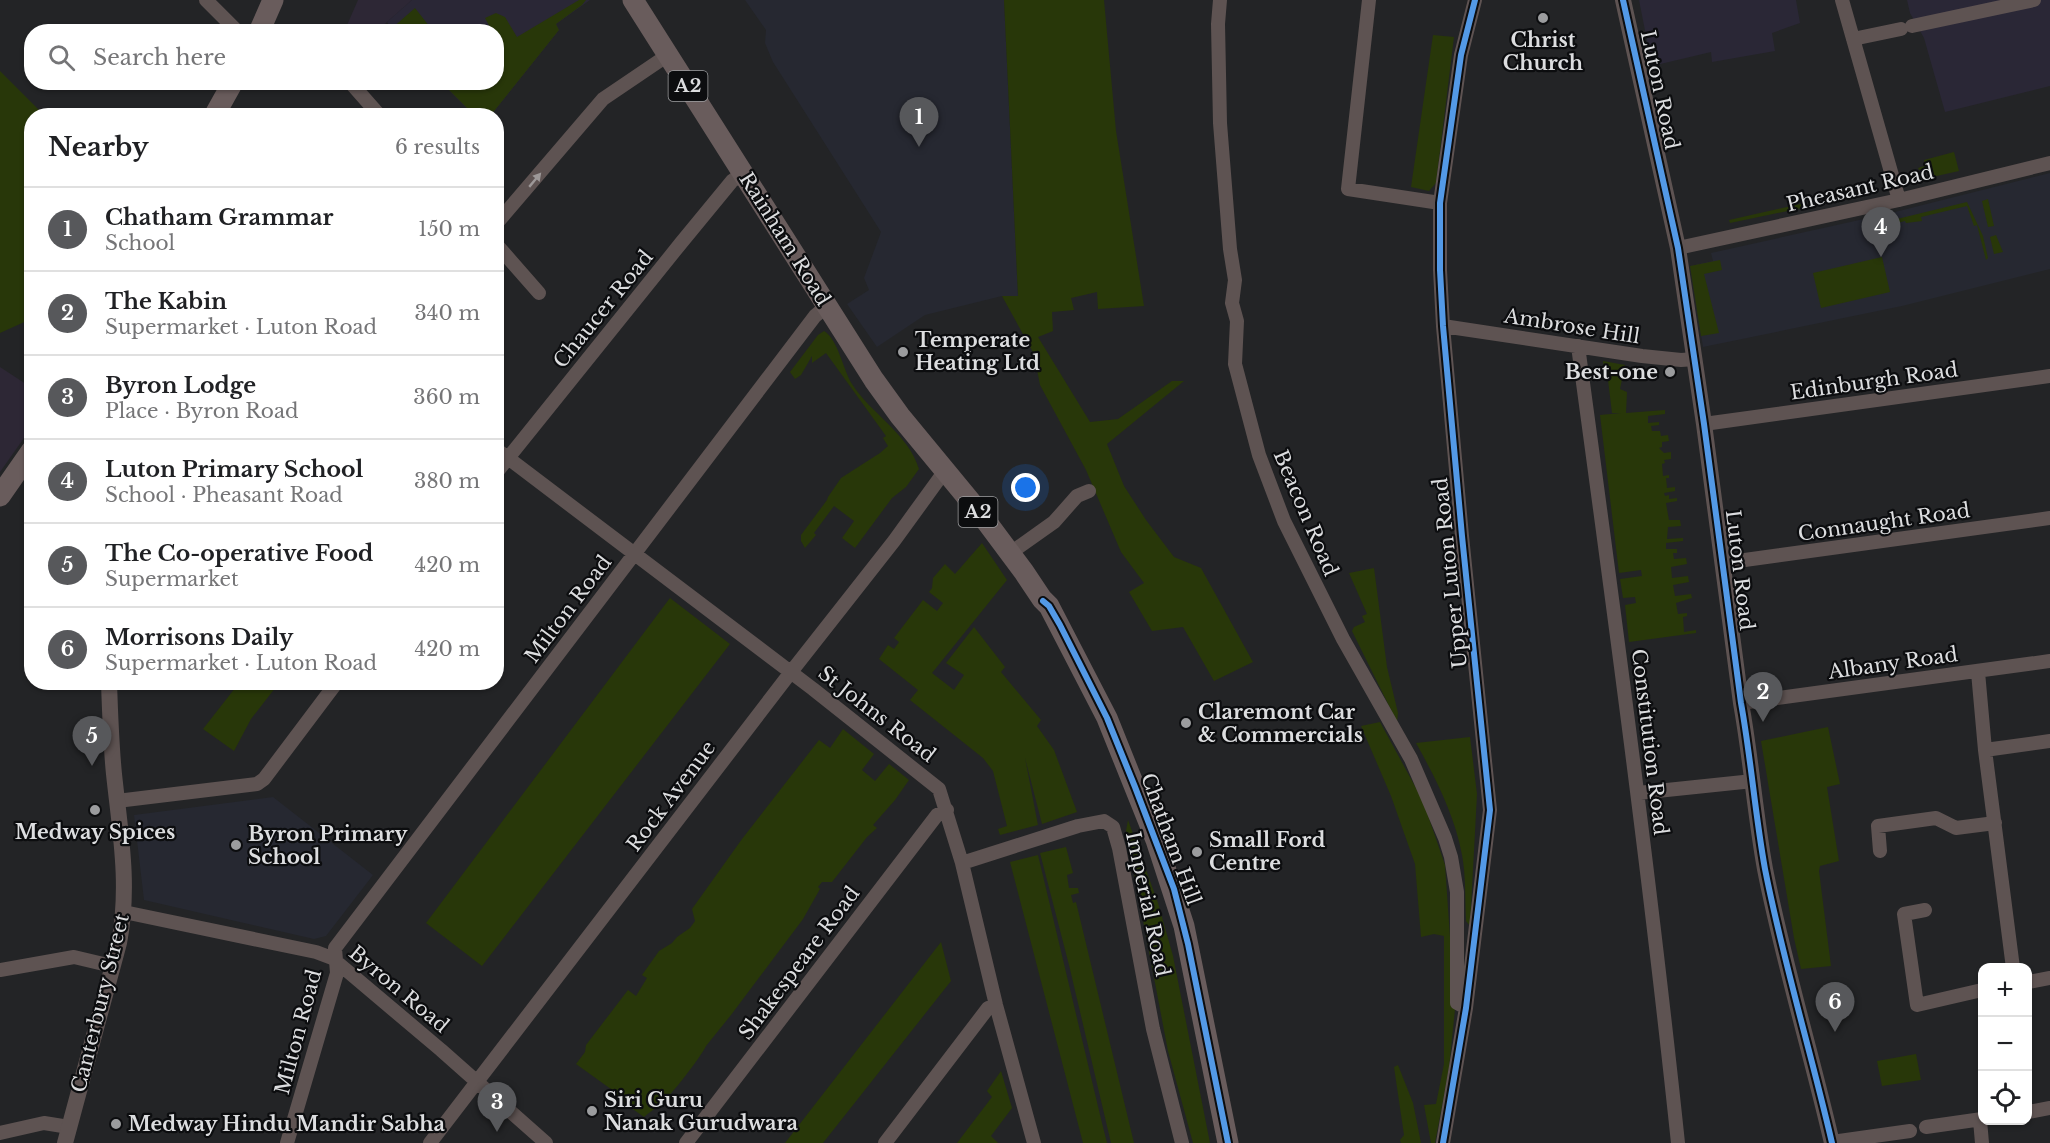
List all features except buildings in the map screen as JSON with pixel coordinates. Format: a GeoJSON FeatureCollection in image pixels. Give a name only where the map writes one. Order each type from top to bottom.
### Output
{"type":"FeatureCollection","features":[{"type":"Feature","properties":{"kind":"main road"},"geometry":{"type":"LineString","coordinates":[[264,24],[273,0]]}},
{"type":"Feature","properties":{"kind":"main road","name":"Rainham Road"},"geometry":{"type":"LineString","coordinates":[[633,0],[891,405],[944,472]]}},
{"type":"Feature","properties":{"kind":"main road"},"geometry":{"type":"LineString","coordinates":[[218,108],[229,90]]}},
{"type":"Feature","properties":{"kind":"main road"},"geometry":{"type":"LineString","coordinates":[[0,496],[24,462]]}},
{"type":"Feature","properties":{"kind":"main road","name":"Chatham Hill"},"geometry":{"type":"LineString","coordinates":[[944,472],[980,513],[1049,606],[1078,659],[1116,738],[1165,865],[1186,935],[1228,1143]]}},
{"type":"Feature","properties":{"kind":"street"},"geometry":{"type":"LineString","coordinates":[[206,0],[230,24]]}},
{"type":"Feature","properties":{"kind":"street","name":"Beacon Road"},"geometry":{"type":"LineString","coordinates":[[1220,0],[1218,24],[1220,123],[1229,238],[1235,280],[1232,303],[1237,321],[1236,364],[1259,455],[1284,521],[1343,639],[1410,759],[1445,838],[1457,892],[1457,1001],[1458,1005],[1466,1008]]}},
{"type":"Feature","properties":{"kind":"street"},"geometry":{"type":"LineString","coordinates":[[1369,0],[1348,189],[1440,203]]}},
{"type":"Feature","properties":{"kind":"street","name":"Upper Luton Road"},"geometry":{"type":"LineString","coordinates":[[1443,1143],[1466,1008],[1490,810],[1443,326],[1440,203],[1461,55],[1475,0]]}},
{"type":"Feature","properties":{"kind":"street","name":"Luton Road"},"geometry":{"type":"LineString","coordinates":[[1623,0],[1678,249],[1765,868],[1778,929],[1832,1143]]}},
{"type":"Feature","properties":{"kind":"street"},"geometry":{"type":"LineString","coordinates":[[1842,0],[1899,200]]}},
{"type":"Feature","properties":{"kind":"street"},"geometry":{"type":"LineString","coordinates":[[1853,39],[2034,0]]}},
{"type":"Feature","properties":{"kind":"street"},"geometry":{"type":"LineString","coordinates":[[504,215],[603,99],[668,55]]}},
{"type":"Feature","properties":{"kind":"street"},"geometry":{"type":"LineString","coordinates":[[357,90],[373,108]]}},
{"type":"Feature","properties":{"kind":"street","name":"Pheasant Road"},"geometry":{"type":"LineString","coordinates":[[1678,249],[1899,200],[2050,163]]}},
{"type":"Feature","properties":{"kind":"street","name":"Chaucer Road"},"geometry":{"type":"LineString","coordinates":[[504,452],[732,181],[743,173]]}},
{"type":"Feature","properties":{"kind":"street"},"geometry":{"type":"LineString","coordinates":[[504,253],[539,293]]}},
{"type":"Feature","properties":{"kind":"street","name":"Milton Road"},"geometry":{"type":"LineString","coordinates":[[287,1143],[337,973],[334,953],[336,946],[815,316],[827,306]]}},
{"type":"Feature","properties":{"kind":"street","name":"Ambrose Hill"},"geometry":{"type":"LineString","coordinates":[[1443,326],[1641,356],[1695,359]]}},
{"type":"Feature","properties":{"kind":"street","name":"Constitution Road"},"geometry":{"type":"LineString","coordinates":[[1578,346],[1638,793],[1678,1143]]}},
{"type":"Feature","properties":{"kind":"street","name":"Edinburgh Road"},"geometry":{"type":"LineString","coordinates":[[1704,424],[2050,376]]}},
{"type":"Feature","properties":{"kind":"street","name":"St Johns Road"},"geometry":{"type":"LineString","coordinates":[[504,455],[791,672],[940,790],[962,863],[996,1005],[1034,1143]]}},
{"type":"Feature","properties":{"kind":"street","name":"Rock Avenue"},"geometry":{"type":"LineString","coordinates":[[430,1143],[894,541],[944,472]]}},
{"type":"Feature","properties":{"kind":"street"},"geometry":{"type":"LineString","coordinates":[[1009,554],[1055,521],[1077,496],[1089,491]]}},
{"type":"Feature","properties":{"kind":"street","name":"Connaught Road"},"geometry":{"type":"LineString","coordinates":[[1723,563],[2050,519]]}},
{"type":"Feature","properties":{"kind":"street","name":"Albany Road"},"geometry":{"type":"LineString","coordinates":[[1741,703],[2050,661]]}},
{"type":"Feature","properties":{"kind":"street"},"geometry":{"type":"LineString","coordinates":[[1978,672],[2012,963]]}},
{"type":"Feature","properties":{"kind":"street","name":"Canterbury Street"},"geometry":{"type":"LineString","coordinates":[[67,1135],[124,912],[125,878],[113,764],[109,690]]}},
{"type":"Feature","properties":{"kind":"street"},"geometry":{"type":"LineString","coordinates":[[117,801],[257,784],[264,779],[331,690]]}},
{"type":"Feature","properties":{"kind":"street"},"geometry":{"type":"LineString","coordinates":[[1986,750],[2050,741]]}},
{"type":"Feature","properties":{"kind":"street"},"geometry":{"type":"LineString","coordinates":[[1638,793],[1753,781]]}},
{"type":"Feature","properties":{"kind":"street","name":"Shakespeare Road"},"geometry":{"type":"LineString","coordinates":[[686,1143],[937,815],[947,810]]}},
{"type":"Feature","properties":{"kind":"street"},"geometry":{"type":"LineString","coordinates":[[1880,852],[1878,826],[1936,818],[1956,828],[1995,823]]}},
{"type":"Feature","properties":{"kind":"street","name":"Imperial Road"},"geometry":{"type":"LineString","coordinates":[[962,863],[1078,826],[1106,821],[1113,827],[1119,848],[1153,1029],[1182,1143]]}},
{"type":"Feature","properties":{"kind":"street"},"geometry":{"type":"LineString","coordinates":[[1925,910],[1904,914],[1917,1005],[1978,991]]}},
{"type":"Feature","properties":{"kind":"street","name":"Byron Road"},"geometry":{"type":"LineString","coordinates":[[124,912],[316,952],[336,960],[546,1143]]}},
{"type":"Feature","properties":{"kind":"street"},"geometry":{"type":"LineString","coordinates":[[0,970],[74,957],[112,966]]}},
{"type":"Feature","properties":{"kind":"street"},"geometry":{"type":"LineString","coordinates":[[2032,980],[2050,978]]}},
{"type":"Feature","properties":{"kind":"street"},"geometry":{"type":"LineString","coordinates":[[885,1143],[988,1008],[996,1005]]}},
{"type":"Feature","properties":{"kind":"street"},"geometry":{"type":"LineString","coordinates":[[2032,1111],[2050,1108]]}},
{"type":"Feature","properties":{"kind":"street"},"geometry":{"type":"LineString","coordinates":[[1926,1127],[1978,1119]]}},
{"type":"Feature","properties":{"kind":"street"},"geometry":{"type":"LineString","coordinates":[[0,1133],[55,1124],[67,1135]]}},
{"type":"Feature","properties":{"kind":"street"},"geometry":{"type":"LineString","coordinates":[[1981,1125],[1982,1143]]}},
{"type":"Feature","properties":{"kind":"street"},"geometry":{"type":"LineString","coordinates":[[1832,1143],[1910,1131]]}},
{"type":"Feature","properties":{"kind":"shaded area"},"geometry":{"type":"Polygon","coordinates":[[[358,0],[412,0],[385,24],[348,24],[358,0]]]}},
{"type":"Feature","properties":{"kind":"shaded area"},"geometry":{"type":"Polygon","coordinates":[[[412,0],[590,0],[556,24],[559,30],[497,108],[467,108],[449,90],[504,90],[504,24],[388,24],[387,22],[412,0]]]}},
{"type":"Feature","properties":{"kind":"shaded area"},"geometry":{"type":"Polygon","coordinates":[[[745,0],[1004,0],[1018,297],[1002,296],[925,315],[877,347],[847,304],[869,290],[864,278],[881,232],[773,62],[765,43],[766,30],[745,0]]]}},
{"type":"Feature","properties":{"kind":"shaded area"},"geometry":{"type":"Polygon","coordinates":[[[1639,0],[1796,0],[1800,23],[1772,33],[1775,51],[1712,62],[1711,52],[1652,66],[1639,0]]]}},
{"type":"Feature","properties":{"kind":"shaded area"},"geometry":{"type":"Polygon","coordinates":[[[1907,0],[2050,0],[2050,86],[1945,112],[1924,38],[1910,13],[1907,0]]]}},
{"type":"Feature","properties":{"kind":"shaded area"},"geometry":{"type":"Polygon","coordinates":[[[2050,173],[2050,269],[1902,306],[1703,347],[1690,266],[1713,261],[1711,253],[1891,213],[2050,173]]]}},
{"type":"Feature","properties":{"kind":"shaded area"},"geometry":{"type":"Polygon","coordinates":[[[0,367],[24,383],[24,438],[0,472],[0,367]]]}},
{"type":"Feature","properties":{"kind":"shaded area","name":"Byron Primary School"},"geometry":{"type":"Polygon","coordinates":[[[273,797],[373,875],[326,936],[314,939],[144,900],[134,815],[273,797]]]}},
{"type":"Feature","properties":{"kind":"green space"},"geometry":{"type":"Polygon","coordinates":[[[579,0],[586,0],[556,24],[559,30],[497,108],[467,108],[449,90],[504,90],[504,24],[488,24],[485,18],[496,13],[505,17],[517,37],[579,0]]]}},
{"type":"Feature","properties":{"kind":"green space"},"geometry":{"type":"Polygon","coordinates":[[[1004,0],[1104,0],[1116,131],[1144,306],[1098,309],[1097,292],[1071,298],[1074,310],[1052,312],[1053,331],[1038,337],[1090,422],[1118,419],[1172,381],[1184,381],[1107,444],[1124,486],[1146,520],[1174,557],[1201,568],[1253,662],[1214,681],[1183,627],[1152,631],[1129,592],[1144,583],[1121,552],[1086,470],[1040,385],[1034,354],[1002,296],[1018,296],[1004,0]]]}},
{"type":"Feature","properties":{"kind":"green space"},"geometry":{"type":"Polygon","coordinates":[[[415,8],[428,24],[397,24],[415,8]]]}},
{"type":"Feature","properties":{"kind":"green space"},"geometry":{"type":"Polygon","coordinates":[[[1433,35],[1454,37],[1436,183],[1429,191],[1411,187],[1433,35]]]}},
{"type":"Feature","properties":{"kind":"green space"},"geometry":{"type":"Polygon","coordinates":[[[0,71],[37,108],[24,108],[24,322],[0,333],[0,71]]]}},
{"type":"Feature","properties":{"kind":"green space"},"geometry":{"type":"Polygon","coordinates":[[[1954,152],[1959,171],[1932,177],[1930,168],[1919,170],[1918,168],[1925,166],[1924,160],[1954,152]]]}},
{"type":"Feature","properties":{"kind":"green space"},"geometry":{"type":"Polygon","coordinates":[[[1988,199],[1994,226],[1988,227],[1982,201],[1988,199]]]}},
{"type":"Feature","properties":{"kind":"green space"},"geometry":{"type":"Polygon","coordinates":[[[1967,202],[1983,236],[1988,258],[1986,260],[1977,225],[1974,226],[1967,206],[1921,217],[1922,221],[1893,224],[1893,220],[1967,202]]]}},
{"type":"Feature","properties":{"kind":"green space"},"geometry":{"type":"Polygon","coordinates":[[[1805,203],[1807,207],[1730,223],[1729,220],[1805,203]]]}},
{"type":"Feature","properties":{"kind":"green space"},"geometry":{"type":"Polygon","coordinates":[[[1996,235],[2003,252],[1994,254],[1990,237],[1996,235]]]}},
{"type":"Feature","properties":{"kind":"green space"},"geometry":{"type":"Polygon","coordinates":[[[1882,257],[1890,292],[1821,308],[1813,273],[1882,257]]]}},
{"type":"Feature","properties":{"kind":"green space"},"geometry":{"type":"Polygon","coordinates":[[[1720,260],[1722,270],[1704,274],[1719,333],[1701,336],[1690,266],[1720,260]]]}},
{"type":"Feature","properties":{"kind":"green space"},"geometry":{"type":"Polygon","coordinates":[[[824,331],[833,341],[852,384],[907,445],[919,469],[906,487],[892,498],[855,548],[842,538],[854,521],[834,506],[805,548],[801,541],[801,535],[841,478],[888,446],[883,438],[886,436],[826,353],[812,363],[812,356],[801,375],[795,379],[790,372],[818,335],[824,331]]]}},
{"type":"Feature","properties":{"kind":"green space"},"geometry":{"type":"Polygon","coordinates":[[[1603,361],[1625,365],[1620,389],[1627,392],[1626,413],[1665,410],[1665,414],[1648,416],[1648,423],[1659,422],[1659,425],[1651,426],[1652,431],[1660,431],[1661,436],[1668,435],[1669,441],[1662,442],[1662,447],[1659,448],[1664,453],[1671,452],[1671,459],[1664,460],[1665,463],[1662,464],[1663,476],[1669,475],[1669,478],[1666,478],[1667,488],[1675,487],[1675,491],[1664,493],[1665,496],[1669,495],[1669,499],[1677,498],[1677,501],[1666,503],[1669,520],[1680,520],[1681,526],[1668,527],[1667,539],[1683,538],[1683,541],[1666,543],[1666,549],[1677,549],[1677,553],[1673,553],[1674,559],[1686,558],[1687,564],[1671,567],[1672,578],[1688,576],[1689,582],[1673,585],[1675,596],[1691,594],[1692,598],[1676,603],[1678,614],[1687,613],[1687,616],[1683,617],[1684,632],[1696,630],[1696,633],[1629,642],[1625,605],[1636,603],[1635,597],[1623,598],[1620,579],[1642,576],[1641,570],[1619,573],[1600,415],[1621,413],[1612,413],[1603,361]]]}},
{"type":"Feature","properties":{"kind":"green space"},"geometry":{"type":"Polygon","coordinates":[[[982,543],[1007,580],[932,673],[954,690],[964,675],[946,663],[974,627],[1005,667],[1001,672],[1041,720],[1037,726],[1054,750],[1077,812],[1042,824],[1025,758],[1038,825],[1000,835],[998,829],[1007,826],[993,771],[983,758],[910,700],[918,690],[879,659],[888,645],[894,649],[899,642],[894,638],[923,600],[937,611],[943,603],[929,592],[933,578],[945,564],[955,574],[982,543]]]}},
{"type":"Feature","properties":{"kind":"green space"},"geometry":{"type":"Polygon","coordinates":[[[1374,568],[1387,667],[1398,713],[1397,722],[1352,631],[1354,627],[1365,622],[1362,616],[1367,614],[1349,573],[1374,568]]]}},
{"type":"Feature","properties":{"kind":"green space"},"geometry":{"type":"Polygon","coordinates":[[[670,598],[730,644],[482,966],[426,923],[670,598]]]}},
{"type":"Feature","properties":{"kind":"green space"},"geometry":{"type":"Polygon","coordinates":[[[234,690],[274,690],[251,719],[234,751],[203,729],[234,690]]]}},
{"type":"Feature","properties":{"kind":"green space"},"geometry":{"type":"Polygon","coordinates":[[[1380,722],[1423,801],[1445,865],[1455,1009],[1449,1068],[1435,1143],[1431,1143],[1424,1105],[1436,1104],[1444,1064],[1444,936],[1434,934],[1421,937],[1415,864],[1391,796],[1361,726],[1380,722]]]}},
{"type":"Feature","properties":{"kind":"green space"},"geometry":{"type":"Polygon","coordinates":[[[1828,727],[1840,784],[1827,787],[1839,861],[1820,866],[1819,871],[1831,966],[1801,969],[1761,741],[1828,727]]]}},
{"type":"Feature","properties":{"kind":"green space"},"geometry":{"type":"Polygon","coordinates":[[[843,729],[874,754],[862,770],[875,781],[889,764],[909,780],[873,825],[877,828],[867,837],[832,882],[822,882],[818,887],[820,889],[803,919],[686,1075],[662,1103],[644,1117],[613,1095],[615,1092],[576,1064],[585,1052],[586,1045],[628,990],[636,996],[647,978],[642,975],[659,951],[690,928],[695,921],[692,909],[742,839],[819,740],[830,748],[843,729]]]}},
{"type":"Feature","properties":{"kind":"green space"},"geometry":{"type":"Polygon","coordinates":[[[1470,737],[1477,794],[1470,926],[1466,921],[1465,879],[1455,826],[1437,783],[1416,743],[1470,737]]]}},
{"type":"Feature","properties":{"kind":"green space"},"geometry":{"type":"Polygon","coordinates":[[[1128,820],[1158,903],[1173,956],[1210,1143],[1193,1143],[1168,1051],[1126,831],[1128,820]]]}},
{"type":"Feature","properties":{"kind":"green space"},"geometry":{"type":"Polygon","coordinates":[[[1066,847],[1073,873],[1067,875],[1069,888],[1078,888],[1079,893],[1071,895],[1073,903],[1076,902],[1134,1143],[1111,1143],[1040,853],[1066,847]]]}},
{"type":"Feature","properties":{"kind":"green space"},"geometry":{"type":"Polygon","coordinates":[[[1038,855],[1107,1143],[1083,1143],[1010,862],[1038,855]]]}},
{"type":"Feature","properties":{"kind":"green space"},"geometry":{"type":"Polygon","coordinates":[[[941,942],[951,981],[823,1143],[785,1143],[941,942]]]}},
{"type":"Feature","properties":{"kind":"green space"},"geometry":{"type":"Polygon","coordinates":[[[1916,1054],[1921,1080],[1882,1086],[1877,1061],[1916,1054]]]}},
{"type":"Feature","properties":{"kind":"green space"},"geometry":{"type":"Polygon","coordinates":[[[1398,1065],[1413,1103],[1421,1143],[1401,1143],[1400,1140],[1404,1135],[1394,1067],[1398,1065]]]}},
{"type":"Feature","properties":{"kind":"green space"},"geometry":{"type":"Polygon","coordinates":[[[1001,1071],[1012,1108],[991,1136],[998,1143],[957,1143],[992,1097],[987,1091],[1001,1071]]]}},
{"type":"Feature","properties":{"kind":"cycle path"},"geometry":{"type":"LineString","coordinates":[[1443,1143],[1466,1008],[1490,810],[1462,536],[1440,270],[1440,203],[1461,55],[1475,0]]}},
{"type":"Feature","properties":{"kind":"cycle path"},"geometry":{"type":"LineString","coordinates":[[1623,0],[1678,248],[1765,869],[1780,938],[1832,1143]]}},
{"type":"Feature","properties":{"kind":"cycle path"},"geometry":{"type":"LineString","coordinates":[[1043,601],[1049,606],[1060,625],[1107,718],[1174,889],[1188,944],[1228,1143]]}},
{"type":"Feature","properties":{"kind":"place","name":"Christ Church"},"geometry":{"type":"Point","coordinates":[1543,18]}},
{"type":"Feature","properties":{"kind":"place","name":"Chatham Grammar"},"geometry":{"type":"Point","coordinates":[919,147]}},
{"type":"Feature","properties":{"kind":"place","name":"Luton Primary School"},"geometry":{"type":"Point","coordinates":[1881,257]}},
{"type":"Feature","properties":{"kind":"place","name":"Temperate Heating Ltd"},"geometry":{"type":"Point","coordinates":[903,352]}},
{"type":"Feature","properties":{"kind":"place","name":"Best-one"},"geometry":{"type":"Point","coordinates":[1670,372]}},
{"type":"Feature","properties":{"kind":"place","name":"The Kabin"},"geometry":{"type":"Point","coordinates":[1763,722]}},
{"type":"Feature","properties":{"kind":"place","name":"Claremont Car & Commercials"},"geometry":{"type":"Point","coordinates":[1186,723]}},
{"type":"Feature","properties":{"kind":"place","name":"The Co-operative Food"},"geometry":{"type":"Point","coordinates":[92,766]}},
{"type":"Feature","properties":{"kind":"place","name":"Medway Spices"},"geometry":{"type":"Point","coordinates":[95,810]}},
{"type":"Feature","properties":{"kind":"place","name":"Byron Primary School"},"geometry":{"type":"Point","coordinates":[236,845]}},
{"type":"Feature","properties":{"kind":"place","name":"Small Ford Centre"},"geometry":{"type":"Point","coordinates":[1197,852]}},
{"type":"Feature","properties":{"kind":"place","name":"Morrisons Daily"},"geometry":{"type":"Point","coordinates":[1835,1032]}},
{"type":"Feature","properties":{"kind":"place","name":"Siri Guru Nanak Gurudwara"},"geometry":{"type":"Point","coordinates":[592,1111]}},
{"type":"Feature","properties":{"kind":"place","name":"Medway Hindu Mandir Sabha"},"geometry":{"type":"Point","coordinates":[116,1124]}},
{"type":"Feature","properties":{"kind":"place","name":"Byron Lodge"},"geometry":{"type":"Point","coordinates":[497,1132]}}]}
